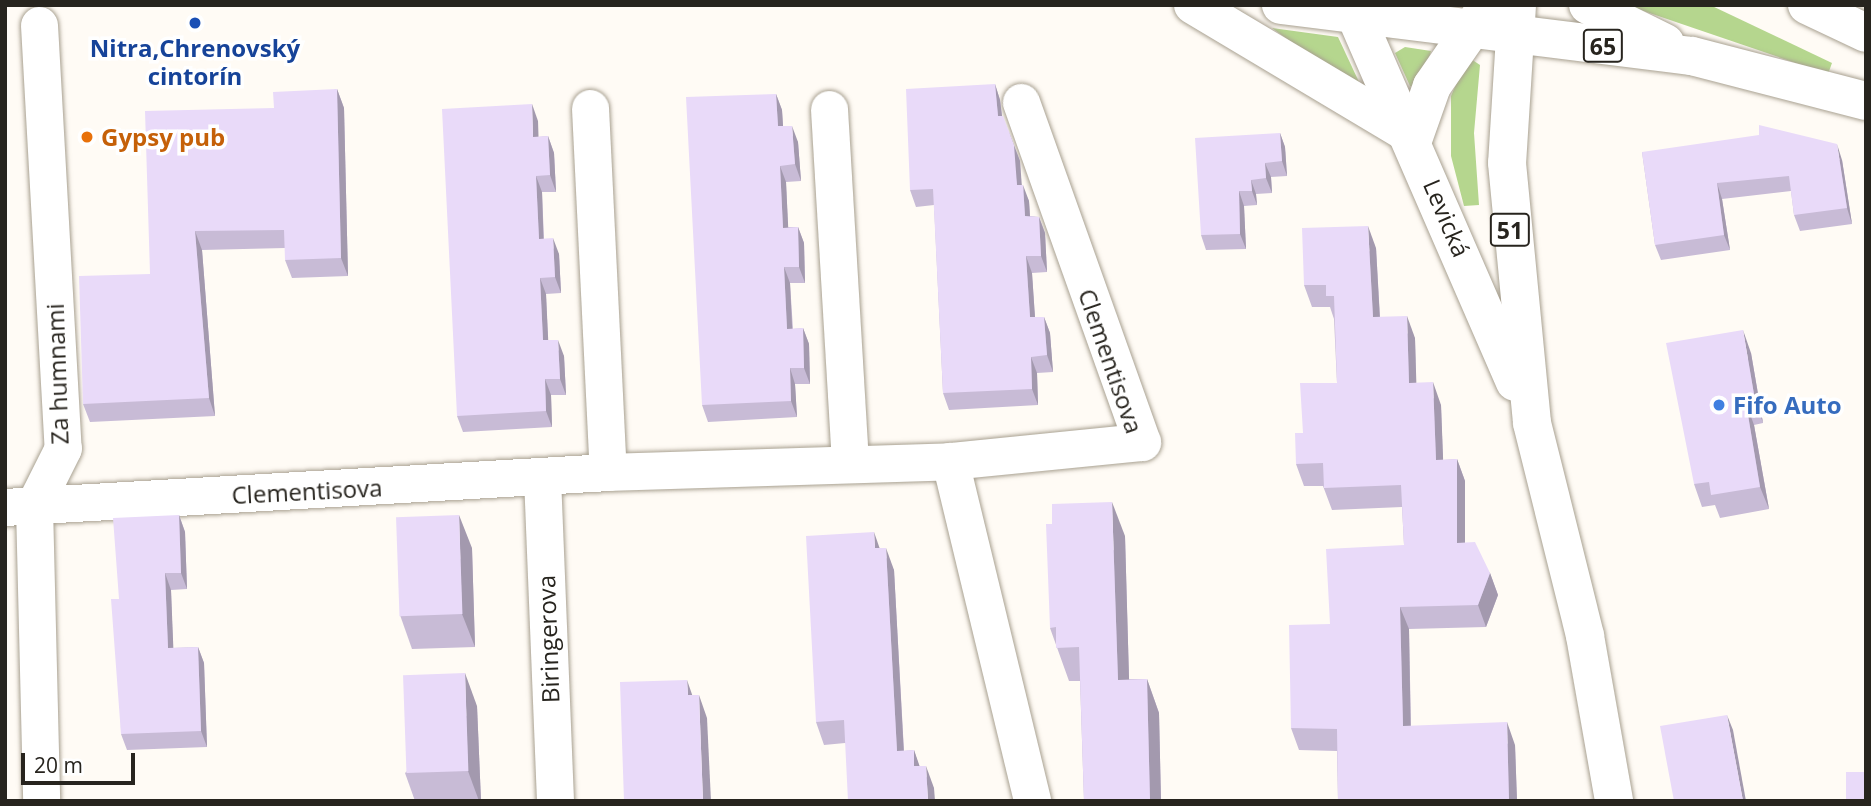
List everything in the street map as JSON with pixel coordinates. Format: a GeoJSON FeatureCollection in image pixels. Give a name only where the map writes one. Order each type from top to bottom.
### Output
{"type":"FeatureCollection","features":[{"type":"Feature","properties":{"kind":"main road"},"geometry":{"type":"LineString","coordinates":[[1193,5],[1414,137],[1432,86],[1476,18]]}},
{"type":"Feature","properties":{"kind":"main road","name":"65"},"geometry":{"type":"LineString","coordinates":[[1282,5],[1515,21],[1692,56],[1866,101]]}},
{"type":"Feature","properties":{"kind":"main road","name":"65"},"geometry":{"type":"LineString","coordinates":[[1588,5],[1692,56]]}},
{"type":"Feature","properties":{"kind":"main road"},"geometry":{"type":"LineString","coordinates":[[1807,5],[1866,33]]}},
{"type":"Feature","properties":{"kind":"main road","name":"Levická"},"geometry":{"type":"LineString","coordinates":[[1354,10],[1414,137],[1532,423]]}},
{"type":"Feature","properties":{"kind":"main road","name":"Levická"},"geometry":{"type":"LineString","coordinates":[[1515,21],[1510,212],[1532,423],[1585,636],[1614,801]]}},
{"type":"Feature","properties":{"kind":"street","name":"Za humnami"},"geometry":{"type":"LineString","coordinates":[[38,25],[63,448],[19,507],[41,801]]}},
{"type":"Feature","properties":{"kind":"street","name":"Clementisova"},"geometry":{"type":"LineString","coordinates":[[19,507],[608,472],[950,461],[1142,442],[1021,102]]}},
{"type":"Feature","properties":{"kind":"street"},"geometry":{"type":"LineString","coordinates":[[590,108],[608,472]]}},
{"type":"Feature","properties":{"kind":"street"},"geometry":{"type":"LineString","coordinates":[[829,109],[850,463]]}},
{"type":"Feature","properties":{"kind":"street"},"geometry":{"type":"LineString","coordinates":[[950,461],[1032,801]]}},
{"type":"Feature","properties":{"kind":"street","name":"Biringerova"},"geometry":{"type":"LineString","coordinates":[[542,477],[555,801]]}},
{"type":"Feature","properties":{"kind":"green space"},"geometry":{"type":"Polygon","coordinates":[[[1626,5],[1710,5],[1832,63],[1828,74],[1626,5]]]}},
{"type":"Feature","properties":{"kind":"green space"},"geometry":{"type":"Polygon","coordinates":[[[1272,28],[1338,37],[1366,97],[1272,28]]]}},
{"type":"Feature","properties":{"kind":"green space"},"geometry":{"type":"Polygon","coordinates":[[[1405,47],[1431,51],[1420,89],[1410,86],[1395,53],[1405,47]]]}},
{"type":"Feature","properties":{"kind":"green space"},"geometry":{"type":"Polygon","coordinates":[[[1468,57],[1480,65],[1474,133],[1479,205],[1464,206],[1451,156],[1451,96],[1468,57]]]}},
{"type":"Feature","properties":{"kind":"building"},"geometry":{"type":"Polygon","coordinates":[[[995,84],[998,116],[1003,116],[1014,145],[1017,185],[1023,185],[1025,216],[1039,217],[1041,256],[1026,256],[1030,317],[1044,317],[1047,355],[1031,357],[1032,389],[943,393],[933,189],[910,190],[906,89],[995,84]]]}},
{"type":"Feature","properties":{"kind":"building"},"geometry":{"type":"Polygon","coordinates":[[[337,89],[341,258],[285,260],[284,230],[195,231],[209,398],[83,404],[79,276],[150,274],[145,111],[274,108],[273,92],[337,89]]]}},
{"type":"Feature","properties":{"kind":"building"},"geometry":{"type":"Polygon","coordinates":[[[776,94],[778,126],[792,126],[795,164],[780,166],[783,228],[798,227],[799,267],[784,267],[787,329],[803,328],[804,368],[790,368],[791,401],[702,405],[686,97],[776,94]]]}},
{"type":"Feature","properties":{"kind":"building"},"geometry":{"type":"Polygon","coordinates":[[[532,104],[533,137],[548,136],[550,175],[536,176],[539,239],[553,238],[555,277],[540,278],[543,340],[558,340],[560,379],[545,379],[546,411],[457,416],[442,109],[532,104]]]}},
{"type":"Feature","properties":{"kind":"building"},"geometry":{"type":"Polygon","coordinates":[[[1759,125],[1837,144],[1847,208],[1794,215],[1789,176],[1717,183],[1724,235],[1655,245],[1642,152],[1759,135],[1759,125]]]}},
{"type":"Feature","properties":{"kind":"building"},"geometry":{"type":"Polygon","coordinates":[[[1280,133],[1282,161],[1265,163],[1266,178],[1251,180],[1252,191],[1239,191],[1240,234],[1201,235],[1195,138],[1280,133]]]}},
{"type":"Feature","properties":{"kind":"building"},"geometry":{"type":"Polygon","coordinates":[[[1368,226],[1373,317],[1407,316],[1409,383],[1433,382],[1436,460],[1457,459],[1457,543],[1475,542],[1490,573],[1478,605],[1400,607],[1403,726],[1507,722],[1509,801],[1338,801],[1337,729],[1291,728],[1289,625],[1330,624],[1326,549],[1404,545],[1401,485],[1324,488],[1323,463],[1296,464],[1295,433],[1303,433],[1300,383],[1337,383],[1334,296],[1326,296],[1326,285],[1304,285],[1302,228],[1368,226]]]}},
{"type":"Feature","properties":{"kind":"building"},"geometry":{"type":"Polygon","coordinates":[[[1743,330],[1755,400],[1746,403],[1760,487],[1711,495],[1709,482],[1694,484],[1666,343],[1743,330]]]}},
{"type":"Feature","properties":{"kind":"building"},"geometry":{"type":"Polygon","coordinates":[[[1112,502],[1118,680],[1147,679],[1150,801],[1084,801],[1079,647],[1056,648],[1056,627],[1050,628],[1046,524],[1052,524],[1052,504],[1112,502]]]}},
{"type":"Feature","properties":{"kind":"building"},"geometry":{"type":"Polygon","coordinates":[[[179,515],[181,573],[165,573],[168,648],[198,647],[201,731],[121,734],[111,599],[119,599],[113,518],[179,515]]]}},
{"type":"Feature","properties":{"kind":"building"},"geometry":{"type":"Polygon","coordinates":[[[459,515],[462,614],[399,616],[396,517],[459,515]]]}},
{"type":"Feature","properties":{"kind":"building"},"geometry":{"type":"Polygon","coordinates":[[[874,532],[875,548],[886,548],[897,751],[914,750],[914,766],[926,766],[928,801],[848,801],[844,720],[816,722],[806,536],[874,532]]]}},
{"type":"Feature","properties":{"kind":"building"},"geometry":{"type":"Polygon","coordinates":[[[465,673],[468,771],[406,773],[403,675],[465,673]]]}},
{"type":"Feature","properties":{"kind":"building"},"geometry":{"type":"Polygon","coordinates":[[[687,680],[688,695],[699,695],[703,801],[624,801],[620,682],[687,680]]]}},
{"type":"Feature","properties":{"kind":"building"},"geometry":{"type":"Polygon","coordinates":[[[1727,715],[1743,801],[1674,801],[1660,726],[1727,715]]]}},
{"type":"Feature","properties":{"kind":"building"},"geometry":{"type":"Polygon","coordinates":[[[1846,772],[1866,772],[1866,801],[1846,801],[1846,772]]]}},
{"type":"Feature","properties":{"kind":"place","name":"Nitra,Chrenovský cintorín"},"geometry":{"type":"Point","coordinates":[195,23]}},
{"type":"Feature","properties":{"kind":"place","name":"Gypsy pub"},"geometry":{"type":"Point","coordinates":[87,137]}},
{"type":"Feature","properties":{"kind":"place","name":"Fifo Auto"},"geometry":{"type":"Point","coordinates":[1719,405]}}]}
